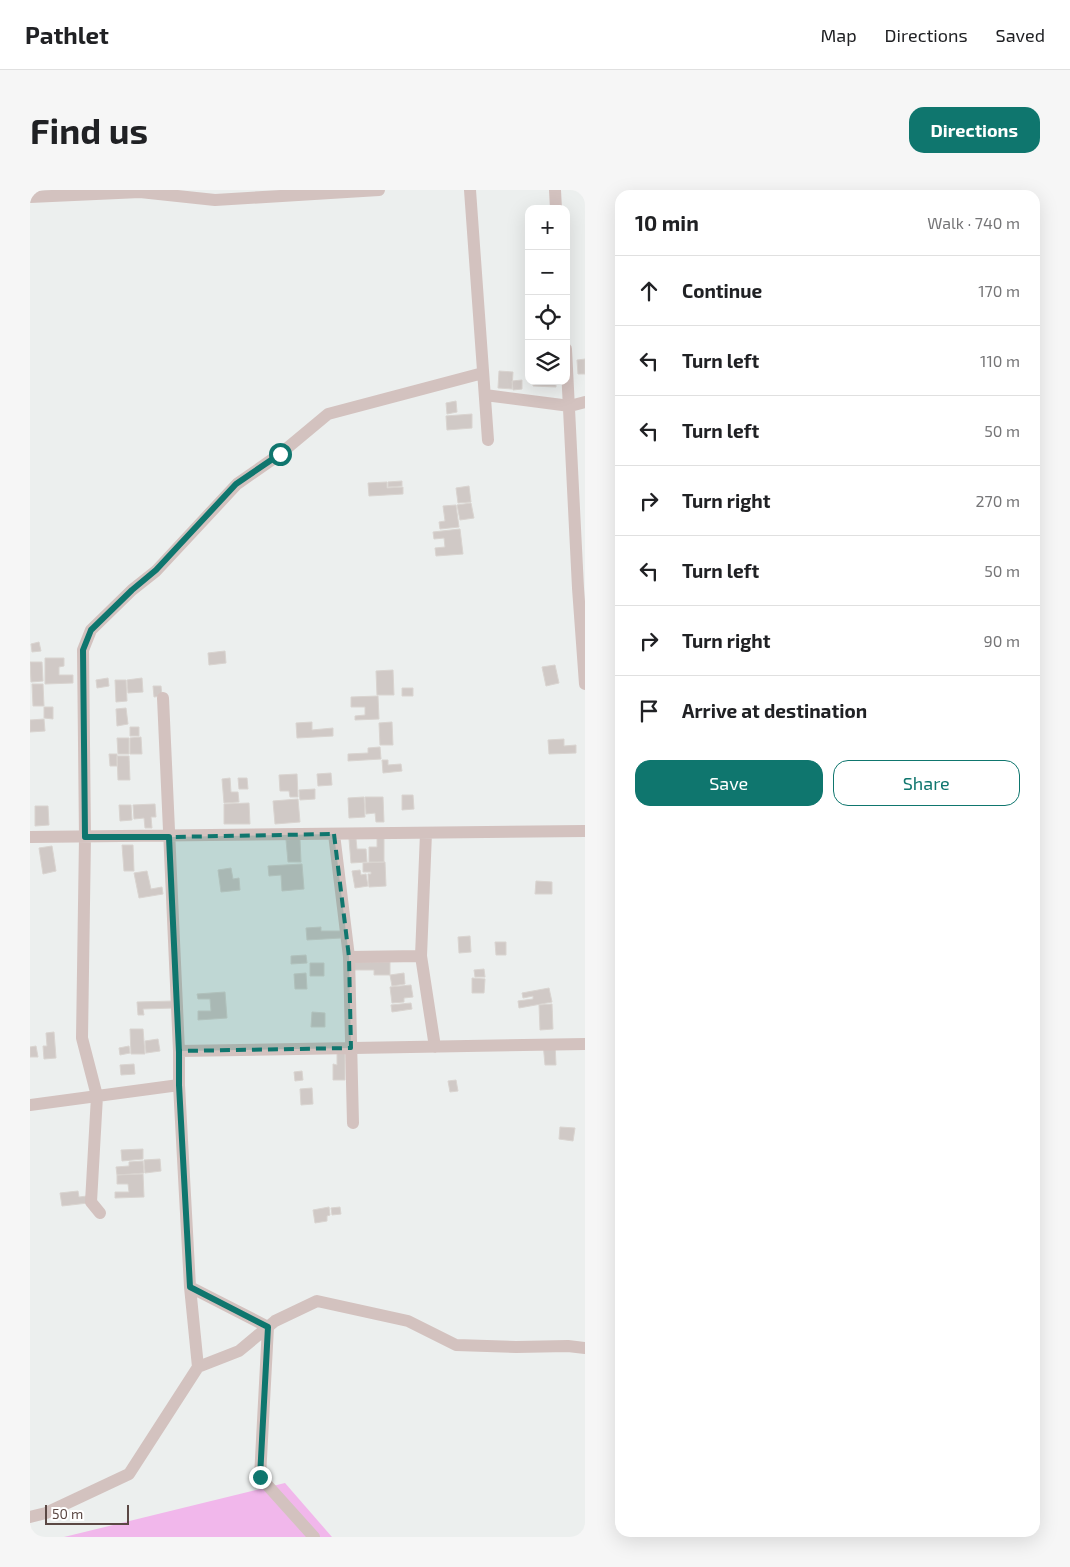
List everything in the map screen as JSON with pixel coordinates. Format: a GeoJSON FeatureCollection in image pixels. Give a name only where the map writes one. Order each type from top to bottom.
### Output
{"type":"FeatureCollection","features":[{"type":"Feature","properties":{"kind":"street"},"geometry":{"type":"LineString","coordinates":[[30,197],[140,192],[215,200],[379,190]]}},
{"type":"Feature","properties":{"kind":"street"},"geometry":{"type":"LineString","coordinates":[[470,190],[488,440]]}},
{"type":"Feature","properties":{"kind":"street"},"geometry":{"type":"LineString","coordinates":[[555,190],[556,205]]}},
{"type":"Feature","properties":{"kind":"street"},"geometry":{"type":"LineString","coordinates":[[100,1213],[92,1202],[98,1096],[82,1038],[85,837],[83,650],[91,630],[132,590],[156,570],[236,484],[280,454],[328,414],[483,373]]}},
{"type":"Feature","properties":{"kind":"street"},"geometry":{"type":"LineString","coordinates":[[569,385],[578,588],[585,684]]}},
{"type":"Feature","properties":{"kind":"street"},"geometry":{"type":"LineString","coordinates":[[484,395],[570,406],[585,402]]}},
{"type":"Feature","properties":{"kind":"street"},"geometry":{"type":"LineString","coordinates":[[163,698],[179,1085],[190,1287],[198,1367]]}},
{"type":"Feature","properties":{"kind":"street"},"geometry":{"type":"LineString","coordinates":[[30,837],[169,837],[585,831]]}},
{"type":"Feature","properties":{"kind":"street"},"geometry":{"type":"LineString","coordinates":[[426,833],[422,956],[435,1047]]}},
{"type":"Feature","properties":{"kind":"street"},"geometry":{"type":"LineString","coordinates":[[334,834],[349,957],[353,1122]]}},
{"type":"Feature","properties":{"kind":"street"},"geometry":{"type":"LineString","coordinates":[[349,957],[422,956]]}},
{"type":"Feature","properties":{"kind":"street"},"geometry":{"type":"LineString","coordinates":[[179,1052],[585,1044]]}},
{"type":"Feature","properties":{"kind":"street"},"geometry":{"type":"LineString","coordinates":[[30,1105],[179,1085]]}},
{"type":"Feature","properties":{"kind":"street"},"geometry":{"type":"LineString","coordinates":[[190,1287],[268,1327]]}},
{"type":"Feature","properties":{"kind":"street"},"geometry":{"type":"LineString","coordinates":[[30,1517],[46,1513],[130,1474],[198,1367],[239,1351],[274,1321],[317,1301],[408,1321],[456,1345],[568,1346],[585,1348]]}},
{"type":"Feature","properties":{"kind":"street"},"geometry":{"type":"LineString","coordinates":[[268,1327],[260,1477],[314,1537]]}},
{"type":"Feature","properties":{"kind":"highlighted area"},"geometry":{"type":"Polygon","coordinates":[[[334,834],[349,957],[351,1048],[179,1051],[169,837],[334,834]]]}},
{"type":"Feature","properties":{"kind":"shaded area"},"geometry":{"type":"Polygon","coordinates":[[[285,1483],[332,1537],[64,1537],[285,1483]]]}},
{"type":"Feature","properties":{"kind":"building"},"geometry":{"type":"Polygon","coordinates":[[[585,359],[585,374],[578,374],[577,360],[585,359]]]}},
{"type":"Feature","properties":{"kind":"building"},"geometry":{"type":"Polygon","coordinates":[[[499,371],[513,372],[512,389],[498,388],[499,371]]]}},
{"type":"Feature","properties":{"kind":"building"},"geometry":{"type":"Polygon","coordinates":[[[522,380],[522,389],[513,390],[512,381],[522,380]]]}},
{"type":"Feature","properties":{"kind":"building"},"geometry":{"type":"Polygon","coordinates":[[[556,385],[556,387],[533,386],[556,385]]]}},
{"type":"Feature","properties":{"kind":"building"},"geometry":{"type":"Polygon","coordinates":[[[456,401],[457,412],[447,414],[446,403],[456,401]]]}},
{"type":"Feature","properties":{"kind":"building"},"geometry":{"type":"Polygon","coordinates":[[[472,414],[472,428],[447,430],[446,416],[472,414]]]}},
{"type":"Feature","properties":{"kind":"building"},"geometry":{"type":"Polygon","coordinates":[[[402,481],[402,486],[388,487],[388,482],[402,481]]]}},
{"type":"Feature","properties":{"kind":"building"},"geometry":{"type":"Polygon","coordinates":[[[387,482],[387,488],[403,487],[403,494],[369,496],[368,483],[387,482]]]}},
{"type":"Feature","properties":{"kind":"building"},"geometry":{"type":"Polygon","coordinates":[[[469,486],[471,502],[458,503],[456,488],[469,486]]]}},
{"type":"Feature","properties":{"kind":"building"},"geometry":{"type":"Polygon","coordinates":[[[471,503],[474,518],[460,520],[457,505],[471,503]]]}},
{"type":"Feature","properties":{"kind":"building"},"geometry":{"type":"Polygon","coordinates":[[[456,505],[459,527],[440,529],[439,522],[445,521],[443,506],[456,505]]]}},
{"type":"Feature","properties":{"kind":"building"},"geometry":{"type":"Polygon","coordinates":[[[460,529],[463,554],[436,556],[435,548],[445,547],[444,538],[434,539],[433,532],[460,529]]]}},
{"type":"Feature","properties":{"kind":"building"},"geometry":{"type":"Polygon","coordinates":[[[39,642],[41,651],[32,652],[31,644],[39,642]]]}},
{"type":"Feature","properties":{"kind":"building"},"geometry":{"type":"Polygon","coordinates":[[[225,651],[226,663],[209,665],[208,653],[225,651]]]}},
{"type":"Feature","properties":{"kind":"building"},"geometry":{"type":"Polygon","coordinates":[[[45,658],[64,658],[64,666],[59,667],[59,675],[73,675],[73,683],[45,684],[45,658]]]}},
{"type":"Feature","properties":{"kind":"building"},"geometry":{"type":"Polygon","coordinates":[[[30,662],[42,662],[43,681],[31,682],[30,662]]]}},
{"type":"Feature","properties":{"kind":"building"},"geometry":{"type":"Polygon","coordinates":[[[555,665],[559,683],[546,686],[542,667],[555,665]]]}},
{"type":"Feature","properties":{"kind":"building"},"geometry":{"type":"Polygon","coordinates":[[[393,670],[394,695],[377,695],[376,671],[393,670]]]}},
{"type":"Feature","properties":{"kind":"building"},"geometry":{"type":"Polygon","coordinates":[[[108,678],[109,686],[97,688],[96,680],[108,678]]]}},
{"type":"Feature","properties":{"kind":"building"},"geometry":{"type":"Polygon","coordinates":[[[142,678],[143,692],[128,693],[127,680],[142,678]]]}},
{"type":"Feature","properties":{"kind":"building"},"geometry":{"type":"Polygon","coordinates":[[[115,680],[126,680],[127,701],[116,702],[115,680]]]}},
{"type":"Feature","properties":{"kind":"building"},"geometry":{"type":"Polygon","coordinates":[[[32,684],[43,684],[44,706],[33,706],[32,684]]]}},
{"type":"Feature","properties":{"kind":"building"},"geometry":{"type":"Polygon","coordinates":[[[153,686],[161,686],[162,696],[154,697],[153,686]]]}},
{"type":"Feature","properties":{"kind":"building"},"geometry":{"type":"Polygon","coordinates":[[[402,688],[413,688],[413,696],[402,696],[402,688]]]}},
{"type":"Feature","properties":{"kind":"building"},"geometry":{"type":"Polygon","coordinates":[[[378,696],[379,719],[355,720],[355,716],[365,715],[365,707],[351,707],[351,697],[378,696]]]}},
{"type":"Feature","properties":{"kind":"building"},"geometry":{"type":"Polygon","coordinates":[[[44,707],[53,707],[53,719],[44,718],[44,707]]]}},
{"type":"Feature","properties":{"kind":"building"},"geometry":{"type":"Polygon","coordinates":[[[126,708],[128,724],[117,726],[116,709],[126,708]]]}},
{"type":"Feature","properties":{"kind":"building"},"geometry":{"type":"Polygon","coordinates":[[[44,719],[45,731],[30,732],[30,720],[44,719]]]}},
{"type":"Feature","properties":{"kind":"building"},"geometry":{"type":"Polygon","coordinates":[[[312,722],[312,730],[333,728],[333,736],[297,738],[296,723],[312,722]]]}},
{"type":"Feature","properties":{"kind":"building"},"geometry":{"type":"Polygon","coordinates":[[[392,722],[393,745],[380,745],[379,723],[392,722]]]}},
{"type":"Feature","properties":{"kind":"building"},"geometry":{"type":"Polygon","coordinates":[[[130,727],[139,727],[139,736],[130,736],[130,727]]]}},
{"type":"Feature","properties":{"kind":"building"},"geometry":{"type":"Polygon","coordinates":[[[141,737],[142,754],[130,754],[130,738],[141,737]]]}},
{"type":"Feature","properties":{"kind":"building"},"geometry":{"type":"Polygon","coordinates":[[[117,738],[129,738],[129,754],[118,754],[117,738]]]}},
{"type":"Feature","properties":{"kind":"building"},"geometry":{"type":"Polygon","coordinates":[[[564,739],[564,746],[576,745],[576,753],[549,754],[548,740],[564,739]]]}},
{"type":"Feature","properties":{"kind":"building"},"geometry":{"type":"Polygon","coordinates":[[[380,747],[381,759],[348,761],[348,754],[368,753],[368,748],[380,747]]]}},
{"type":"Feature","properties":{"kind":"building"},"geometry":{"type":"Polygon","coordinates":[[[109,754],[117,754],[117,766],[110,766],[109,754]]]}},
{"type":"Feature","properties":{"kind":"building"},"geometry":{"type":"Polygon","coordinates":[[[117,756],[129,756],[130,780],[118,780],[117,756]]]}},
{"type":"Feature","properties":{"kind":"building"},"geometry":{"type":"Polygon","coordinates":[[[382,760],[388,760],[388,765],[401,764],[402,771],[383,773],[382,760]]]}},
{"type":"Feature","properties":{"kind":"building"},"geometry":{"type":"Polygon","coordinates":[[[331,773],[332,785],[318,786],[317,774],[331,773]]]}},
{"type":"Feature","properties":{"kind":"building"},"geometry":{"type":"Polygon","coordinates":[[[297,774],[298,797],[290,797],[289,791],[280,791],[279,775],[297,774]]]}},
{"type":"Feature","properties":{"kind":"building"},"geometry":{"type":"Polygon","coordinates":[[[230,778],[231,792],[238,792],[239,802],[224,803],[222,779],[230,778]]]}},
{"type":"Feature","properties":{"kind":"building"},"geometry":{"type":"Polygon","coordinates":[[[238,778],[247,778],[248,789],[239,789],[238,778]]]}},
{"type":"Feature","properties":{"kind":"building"},"geometry":{"type":"Polygon","coordinates":[[[315,789],[315,799],[300,800],[299,790],[315,789]]]}},
{"type":"Feature","properties":{"kind":"building"},"geometry":{"type":"Polygon","coordinates":[[[402,795],[413,795],[414,809],[402,810],[402,795]]]}},
{"type":"Feature","properties":{"kind":"building"},"geometry":{"type":"Polygon","coordinates":[[[364,797],[365,817],[349,818],[348,798],[364,797]]]}},
{"type":"Feature","properties":{"kind":"building"},"geometry":{"type":"Polygon","coordinates":[[[365,797],[383,797],[384,822],[376,822],[375,813],[366,814],[365,797]]]}},
{"type":"Feature","properties":{"kind":"building"},"geometry":{"type":"Polygon","coordinates":[[[298,799],[300,822],[275,824],[273,801],[298,799]]]}},
{"type":"Feature","properties":{"kind":"building"},"geometry":{"type":"Polygon","coordinates":[[[249,803],[250,824],[224,824],[224,804],[249,803]]]}},
{"type":"Feature","properties":{"kind":"building"},"geometry":{"type":"Polygon","coordinates":[[[155,804],[156,817],[151,817],[152,828],[145,828],[144,818],[134,819],[133,805],[155,804]]]}},
{"type":"Feature","properties":{"kind":"building"},"geometry":{"type":"Polygon","coordinates":[[[119,805],[131,805],[132,820],[120,821],[119,805]]]}},
{"type":"Feature","properties":{"kind":"building"},"geometry":{"type":"Polygon","coordinates":[[[35,806],[48,806],[49,825],[35,826],[35,806]]]}},
{"type":"Feature","properties":{"kind":"building"},"geometry":{"type":"Polygon","coordinates":[[[377,837],[384,837],[384,862],[369,862],[369,847],[377,847],[377,837]]]}},
{"type":"Feature","properties":{"kind":"building"},"geometry":{"type":"Polygon","coordinates":[[[300,839],[301,862],[288,862],[286,840],[300,839]]]}},
{"type":"Feature","properties":{"kind":"building"},"geometry":{"type":"Polygon","coordinates":[[[349,839],[356,839],[357,849],[366,849],[367,862],[351,863],[349,839]]]}},
{"type":"Feature","properties":{"kind":"building"},"geometry":{"type":"Polygon","coordinates":[[[122,845],[133,845],[134,871],[124,871],[122,845]]]}},
{"type":"Feature","properties":{"kind":"building"},"geometry":{"type":"Polygon","coordinates":[[[52,846],[56,871],[43,874],[39,848],[52,846]]]}},
{"type":"Feature","properties":{"kind":"building"},"geometry":{"type":"Polygon","coordinates":[[[385,862],[386,886],[369,887],[368,874],[371,874],[371,872],[363,872],[363,863],[385,862]]]}},
{"type":"Feature","properties":{"kind":"building"},"geometry":{"type":"Polygon","coordinates":[[[302,864],[304,889],[282,891],[281,875],[269,876],[268,866],[302,864]]]}},
{"type":"Feature","properties":{"kind":"building"},"geometry":{"type":"Polygon","coordinates":[[[231,868],[233,879],[239,878],[240,890],[221,892],[218,870],[231,868]]]}},
{"type":"Feature","properties":{"kind":"building"},"geometry":{"type":"Polygon","coordinates":[[[360,870],[361,875],[366,874],[368,886],[355,888],[352,871],[360,870]]]}},
{"type":"Feature","properties":{"kind":"building"},"geometry":{"type":"Polygon","coordinates":[[[147,871],[151,889],[162,887],[163,894],[139,898],[134,873],[147,871]]]}},
{"type":"Feature","properties":{"kind":"building"},"geometry":{"type":"Polygon","coordinates":[[[536,881],[552,882],[552,894],[535,894],[536,881]]]}},
{"type":"Feature","properties":{"kind":"building"},"geometry":{"type":"Polygon","coordinates":[[[321,927],[321,931],[341,931],[341,938],[307,940],[306,928],[321,927]]]}},
{"type":"Feature","properties":{"kind":"building"},"geometry":{"type":"Polygon","coordinates":[[[470,936],[471,952],[459,953],[458,937],[470,936]]]}},
{"type":"Feature","properties":{"kind":"building"},"geometry":{"type":"Polygon","coordinates":[[[495,942],[506,942],[506,955],[496,955],[495,942]]]}},
{"type":"Feature","properties":{"kind":"building"},"geometry":{"type":"Polygon","coordinates":[[[306,955],[307,963],[291,964],[291,956],[306,955]]]}},
{"type":"Feature","properties":{"kind":"building"},"geometry":{"type":"Polygon","coordinates":[[[352,962],[390,962],[390,975],[374,975],[374,970],[352,970],[352,962]]]}},
{"type":"Feature","properties":{"kind":"building"},"geometry":{"type":"Polygon","coordinates":[[[310,963],[324,963],[324,976],[310,976],[310,963]]]}},
{"type":"Feature","properties":{"kind":"building"},"geometry":{"type":"Polygon","coordinates":[[[484,969],[485,977],[475,977],[474,970],[484,969]]]}},
{"type":"Feature","properties":{"kind":"building"},"geometry":{"type":"Polygon","coordinates":[[[306,973],[307,989],[295,989],[294,974],[306,973]]]}},
{"type":"Feature","properties":{"kind":"building"},"geometry":{"type":"Polygon","coordinates":[[[404,973],[405,984],[392,986],[390,975],[404,973]]]}},
{"type":"Feature","properties":{"kind":"building"},"geometry":{"type":"Polygon","coordinates":[[[472,978],[485,979],[484,993],[472,993],[472,978]]]}},
{"type":"Feature","properties":{"kind":"building"},"geometry":{"type":"Polygon","coordinates":[[[411,985],[413,997],[404,998],[404,1002],[392,1003],[390,987],[411,985]]]}},
{"type":"Feature","properties":{"kind":"building"},"geometry":{"type":"Polygon","coordinates":[[[549,988],[552,1002],[519,1008],[518,1001],[533,999],[533,996],[523,998],[522,993],[549,988]]]}},
{"type":"Feature","properties":{"kind":"building"},"geometry":{"type":"Polygon","coordinates":[[[225,992],[227,1018],[198,1020],[198,1011],[211,1011],[210,999],[198,999],[197,994],[225,992]]]}},
{"type":"Feature","properties":{"kind":"building"},"geometry":{"type":"Polygon","coordinates":[[[174,1001],[174,1008],[143,1009],[144,1015],[138,1015],[137,1002],[174,1001]]]}},
{"type":"Feature","properties":{"kind":"building"},"geometry":{"type":"Polygon","coordinates":[[[411,1003],[412,1009],[392,1012],[391,1005],[411,1003]]]}},
{"type":"Feature","properties":{"kind":"building"},"geometry":{"type":"Polygon","coordinates":[[[552,1004],[553,1029],[540,1030],[539,1005],[552,1004]]]}},
{"type":"Feature","properties":{"kind":"building"},"geometry":{"type":"Polygon","coordinates":[[[312,1012],[325,1013],[325,1027],[311,1027],[312,1012]]]}},
{"type":"Feature","properties":{"kind":"building"},"geometry":{"type":"Polygon","coordinates":[[[130,1029],[143,1029],[145,1054],[131,1054],[130,1029]]]}},
{"type":"Feature","properties":{"kind":"building"},"geometry":{"type":"Polygon","coordinates":[[[54,1032],[56,1058],[44,1059],[43,1046],[47,1046],[46,1033],[54,1032]]]}},
{"type":"Feature","properties":{"kind":"building"},"geometry":{"type":"Polygon","coordinates":[[[158,1039],[160,1051],[146,1053],[145,1041],[158,1039]]]}},
{"type":"Feature","properties":{"kind":"building"},"geometry":{"type":"Polygon","coordinates":[[[543,1043],[555,1043],[556,1065],[545,1065],[543,1043]]]}},
{"type":"Feature","properties":{"kind":"building"},"geometry":{"type":"Polygon","coordinates":[[[36,1046],[38,1057],[30,1057],[30,1047],[36,1046]]]}},
{"type":"Feature","properties":{"kind":"building"},"geometry":{"type":"Polygon","coordinates":[[[129,1046],[130,1053],[120,1055],[119,1048],[129,1046]]]}},
{"type":"Feature","properties":{"kind":"building"},"geometry":{"type":"Polygon","coordinates":[[[337,1053],[345,1053],[345,1080],[333,1080],[333,1064],[337,1065],[337,1053]]]}},
{"type":"Feature","properties":{"kind":"building"},"geometry":{"type":"Polygon","coordinates":[[[134,1064],[135,1074],[121,1075],[120,1065],[134,1064]]]}},
{"type":"Feature","properties":{"kind":"building"},"geometry":{"type":"Polygon","coordinates":[[[302,1071],[303,1080],[295,1081],[294,1072],[302,1071]]]}},
{"type":"Feature","properties":{"kind":"building"},"geometry":{"type":"Polygon","coordinates":[[[456,1080],[458,1091],[450,1092],[448,1081],[456,1080]]]}},
{"type":"Feature","properties":{"kind":"building"},"geometry":{"type":"Polygon","coordinates":[[[312,1088],[313,1104],[301,1105],[300,1089],[312,1088]]]}},
{"type":"Feature","properties":{"kind":"building"},"geometry":{"type":"Polygon","coordinates":[[[560,1127],[575,1128],[573,1141],[559,1139],[560,1127]]]}},
{"type":"Feature","properties":{"kind":"building"},"geometry":{"type":"Polygon","coordinates":[[[143,1149],[143,1159],[122,1161],[121,1150],[143,1149]]]}},
{"type":"Feature","properties":{"kind":"building"},"geometry":{"type":"Polygon","coordinates":[[[160,1159],[161,1171],[145,1173],[144,1160],[160,1159]]]}},
{"type":"Feature","properties":{"kind":"building"},"geometry":{"type":"Polygon","coordinates":[[[143,1161],[144,1173],[117,1175],[116,1167],[129,1166],[129,1162],[143,1161]]]}},
{"type":"Feature","properties":{"kind":"building"},"geometry":{"type":"Polygon","coordinates":[[[143,1174],[144,1197],[115,1198],[115,1192],[129,1192],[128,1184],[117,1184],[117,1175],[143,1174]]]}},
{"type":"Feature","properties":{"kind":"building"},"geometry":{"type":"Polygon","coordinates":[[[78,1191],[79,1197],[87,1196],[88,1203],[62,1206],[60,1193],[78,1191]]]}},
{"type":"Feature","properties":{"kind":"building"},"geometry":{"type":"Polygon","coordinates":[[[329,1207],[330,1215],[327,1216],[327,1221],[315,1223],[313,1210],[329,1207]]]}},
{"type":"Feature","properties":{"kind":"building"},"geometry":{"type":"Polygon","coordinates":[[[340,1207],[341,1214],[332,1215],[331,1208],[340,1207]]]}},
{"type":"Feature","properties":{"kind":"route"},"geometry":{"type":"LineString","coordinates":[[260,1477],[268,1327],[190,1287],[179,1085],[169,837],[85,837],[83,650],[91,630],[132,590],[156,570],[236,484],[280,454]]}}]}
